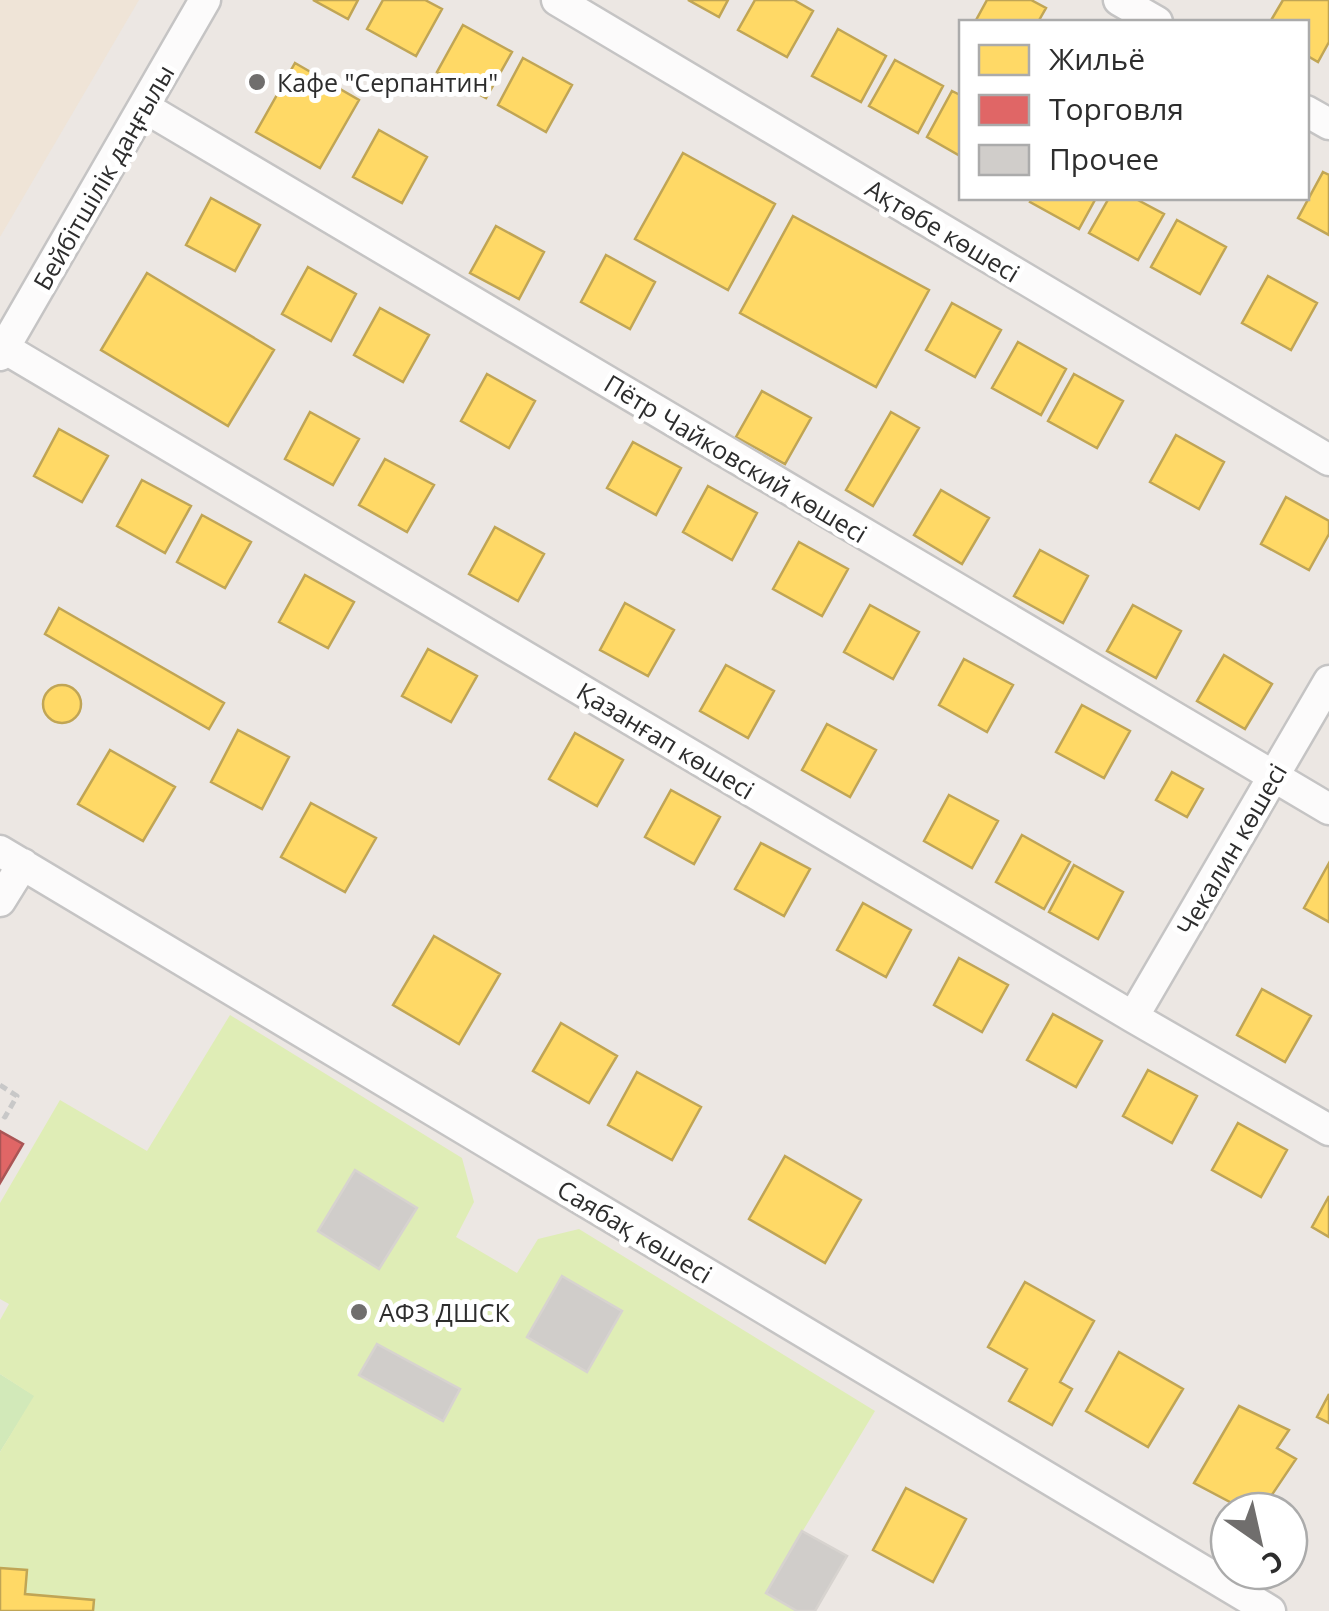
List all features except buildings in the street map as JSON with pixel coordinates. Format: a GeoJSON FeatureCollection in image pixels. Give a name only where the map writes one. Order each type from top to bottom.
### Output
{"type":"FeatureCollection","features":[{"type":"Feature","properties":{"kind":"street","name":"Бейбітшілік даңғылы"},"geometry":{"type":"LineString","coordinates":[[2,351],[205,0]]}},
{"type":"Feature","properties":{"kind":"street","name":"Ақтөбе көшесі"},"geometry":{"type":"LineString","coordinates":[[556,0],[1329,460]]}},
{"type":"Feature","properties":{"kind":"street"},"geometry":{"type":"LineString","coordinates":[[1120,0],[1155,20]]}},
{"type":"Feature","properties":{"kind":"street","name":"Пётр Чайковский көшесі"},"geometry":{"type":"LineString","coordinates":[[144,107],[1329,808]]}},
{"type":"Feature","properties":{"kind":"street","name":"Қазанғап көшесі"},"geometry":{"type":"LineString","coordinates":[[2,351],[1329,1130]]}},
{"type":"Feature","properties":{"kind":"street","name":"Чекалин көшесі"},"geometry":{"type":"LineString","coordinates":[[1132,1017],[1329,681]]}},
{"type":"Feature","properties":{"kind":"street"},"geometry":{"type":"LineString","coordinates":[[0,901],[11,858]]}},
{"type":"Feature","properties":{"kind":"street","name":"Саябақ көшесі"},"geometry":{"type":"LineString","coordinates":[[11,858],[1270,1611]]}},
{"type":"Feature","properties":{"kind":"path"},"geometry":{"type":"LineString","coordinates":[[0,1086],[18,1096],[5,1117],[0,1114]]}},
{"type":"Feature","properties":{"kind":"shaded area"},"geometry":{"type":"Polygon","coordinates":[[[0,0],[139,0],[0,237],[0,0]]]}},
{"type":"Feature","properties":{"kind":"green space","name":"АФЗ ДШСК"},"geometry":{"type":"Polygon","coordinates":[[[230,1015],[462,1158],[474,1202],[456,1237],[517,1273],[538,1239],[579,1229],[875,1411],[766,1592],[797,1611],[0,1611],[0,1452],[34,1396],[0,1374],[0,1320],[9,1304],[0,1299],[0,1203],[60,1100],[147,1151],[230,1015]]]}},
{"type":"Feature","properties":{"kind":"green space"},"geometry":{"type":"Polygon","coordinates":[[[0,1374],[35,1396],[0,1452],[0,1374]]]}},
{"type":"Feature","properties":{"kind":"place","name":"Кафе \"Серпантин\""},"geometry":{"type":"Point","coordinates":[257,82]}},
{"type":"Feature","properties":{"kind":"place","name":"АФЗ ДШСК"},"geometry":{"type":"Point","coordinates":[359,1312]}}]}
